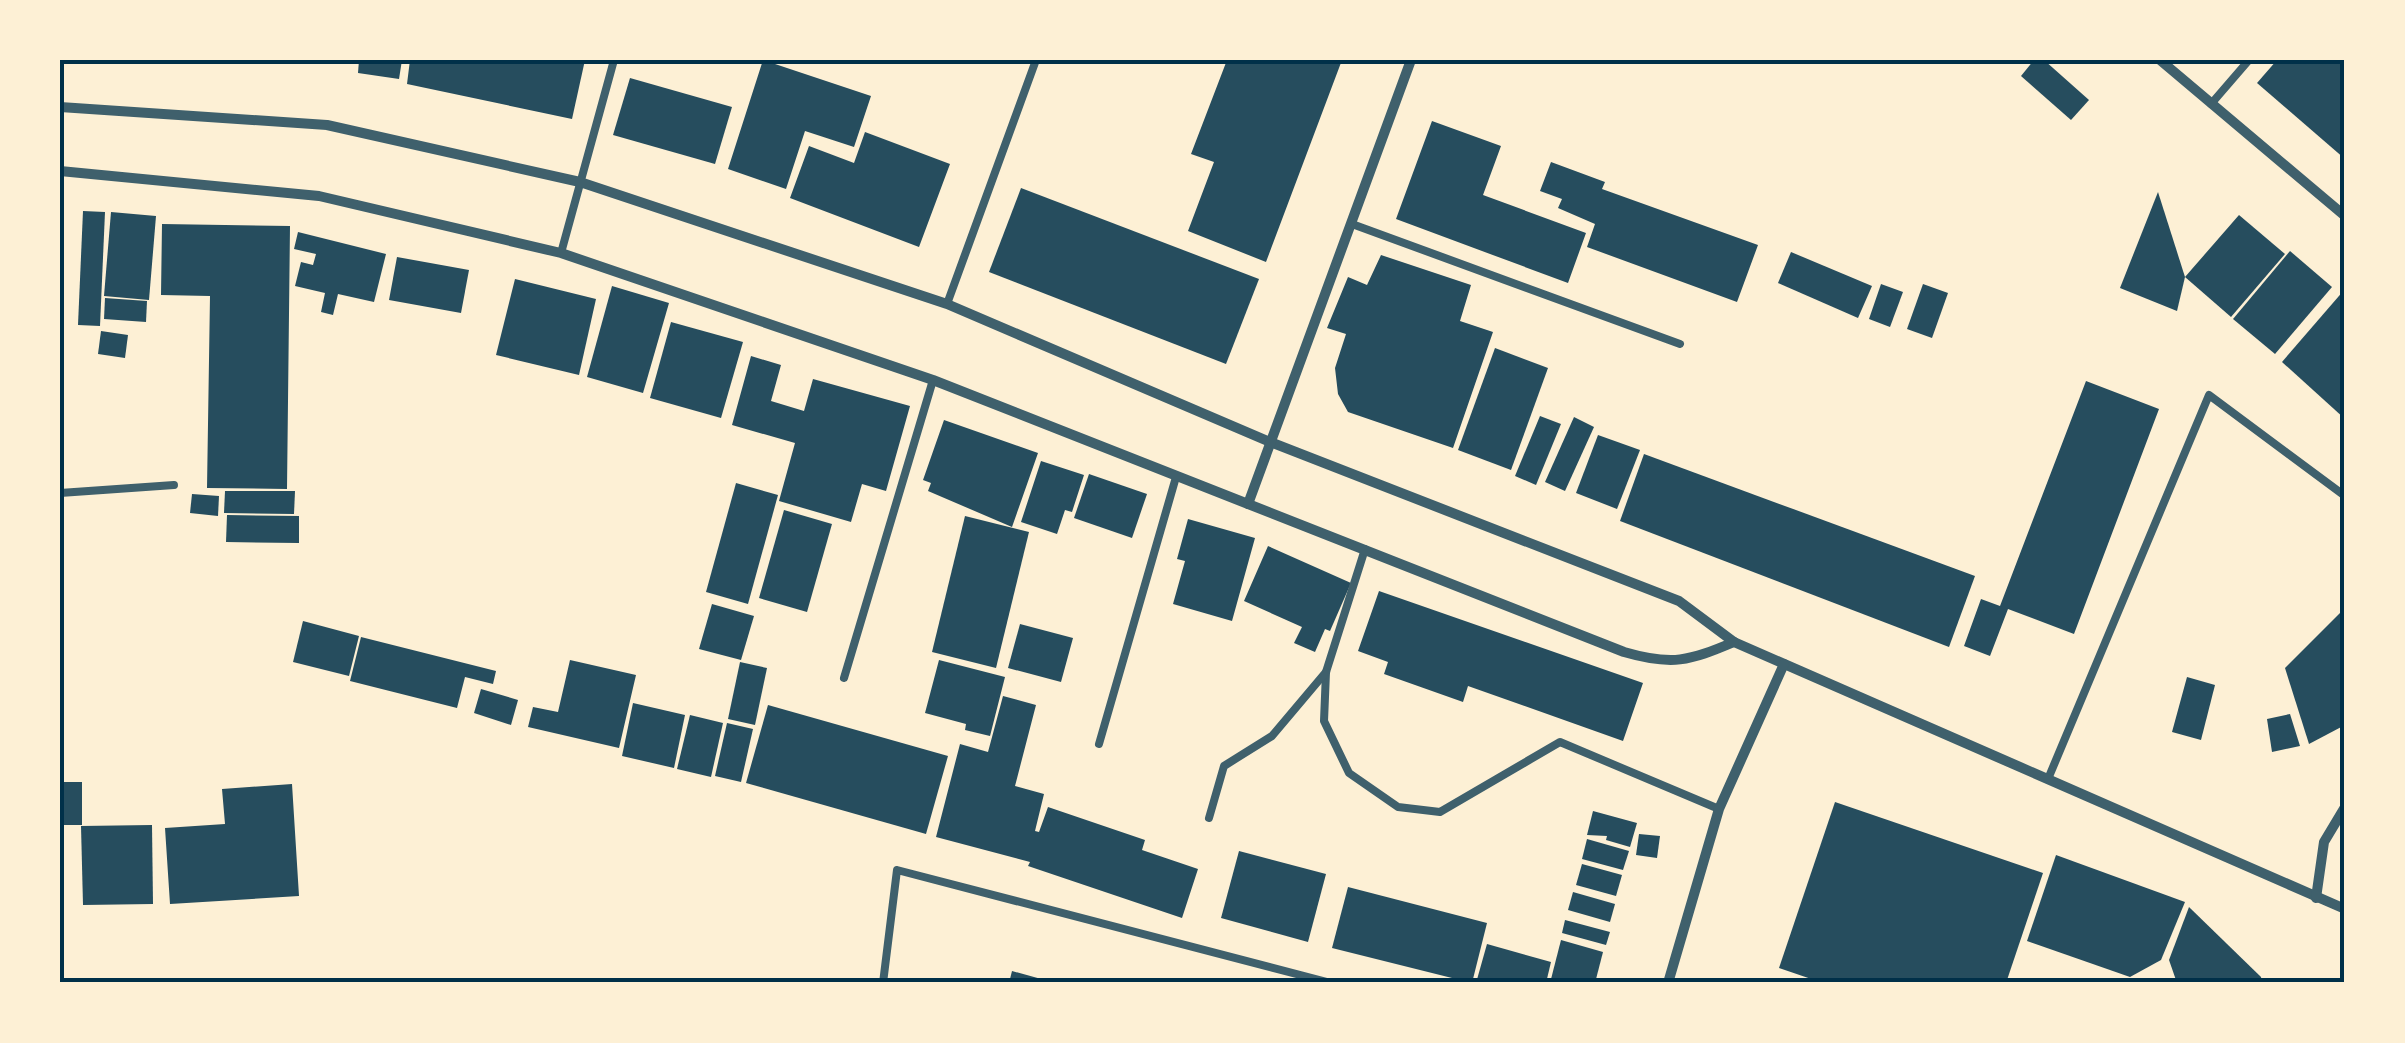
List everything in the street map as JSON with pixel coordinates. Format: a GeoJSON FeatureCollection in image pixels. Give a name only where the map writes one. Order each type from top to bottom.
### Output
{"type":"FeatureCollection","features":[{"type":"Feature","properties":{"kind":"street"},"geometry":{"type":"LineString","coordinates":[[1248,504],[1411,60]]}},
{"type":"Feature","properties":{"kind":"street"},"geometry":{"type":"LineString","coordinates":[[2160,60],[2345,216]]}},
{"type":"Feature","properties":{"kind":"street"},"geometry":{"type":"LineString","coordinates":[[60,107],[327,126],[580,182],[947,304],[1270,442],[1678,601],[1734,642],[2345,909]]}},
{"type":"Feature","properties":{"kind":"street"},"geometry":{"type":"LineString","coordinates":[[60,172],[319,196],[561,252],[933,380],[1660,662],[1698,658],[1734,642]]}},
{"type":"Feature","properties":{"kind":"street"},"geometry":{"type":"LineString","coordinates":[[1668,983],[1719,809],[1784,664]]}},
{"type":"Feature","properties":{"kind":"street"},"geometry":{"type":"LineString","coordinates":[[2316,898],[2324,842],[2345,807]]}},
{"type":"Feature","properties":{"kind":"lane"},"geometry":{"type":"LineString","coordinates":[[561,252],[614,60]]}},
{"type":"Feature","properties":{"kind":"lane"},"geometry":{"type":"LineString","coordinates":[[947,304],[1036,60]]}},
{"type":"Feature","properties":{"kind":"lane"},"geometry":{"type":"LineString","coordinates":[[2211,104],[2249,60]]}},
{"type":"Feature","properties":{"kind":"lane"},"geometry":{"type":"LineString","coordinates":[[1352,224],[1680,344]]}},
{"type":"Feature","properties":{"kind":"lane"},"geometry":{"type":"LineString","coordinates":[[844,678],[933,380]]}},
{"type":"Feature","properties":{"kind":"lane"},"geometry":{"type":"LineString","coordinates":[[2048,779],[2209,396],[2345,496]]}},
{"type":"Feature","properties":{"kind":"lane"},"geometry":{"type":"LineString","coordinates":[[1099,744],[1176,477]]}},
{"type":"Feature","properties":{"kind":"lane"},"geometry":{"type":"LineString","coordinates":[[60,493],[174,485]]}},
{"type":"Feature","properties":{"kind":"lane"},"geometry":{"type":"LineString","coordinates":[[1365,549],[1326,672],[1324,722],[1349,774],[1398,806],[1440,812],[1560,742],[1719,809]]}},
{"type":"Feature","properties":{"kind":"lane"},"geometry":{"type":"LineString","coordinates":[[1209,818],[1224,766],[1272,736],[1326,672]]}},
{"type":"Feature","properties":{"kind":"lane"},"geometry":{"type":"LineString","coordinates":[[884,983],[897,870],[1330,983]]}},
{"type":"Feature","properties":{"kind":"building"},"geometry":{"type":"Polygon","coordinates":[[[359,60],[402,60],[399,79],[358,73],[359,60]]]}},
{"type":"Feature","properties":{"kind":"building"},"geometry":{"type":"Polygon","coordinates":[[[410,60],[585,60],[572,119],[407,84],[410,60]]]}},
{"type":"Feature","properties":{"kind":"building"},"geometry":{"type":"Polygon","coordinates":[[[763,60],[871,96],[854,147],[805,131],[786,189],[728,169],[763,60]]]}},
{"type":"Feature","properties":{"kind":"building"},"geometry":{"type":"Polygon","coordinates":[[[1227,60],[1342,60],[1266,262],[1188,231],[1214,162],[1191,154],[1227,60]]]}},
{"type":"Feature","properties":{"kind":"building"},"geometry":{"type":"Polygon","coordinates":[[[2034,60],[2044,60],[2089,100],[2071,120],[2021,76],[2034,60]]]}},
{"type":"Feature","properties":{"kind":"building"},"geometry":{"type":"Polygon","coordinates":[[[2277,60],[2345,60],[2345,159],[2257,83],[2277,60]]]}},
{"type":"Feature","properties":{"kind":"building"},"geometry":{"type":"Polygon","coordinates":[[[630,78],[732,107],[715,164],[613,135],[630,78]]]}},
{"type":"Feature","properties":{"kind":"building"},"geometry":{"type":"Polygon","coordinates":[[[1432,121],[1501,146],[1483,195],[1586,233],[1568,283],[1396,219],[1432,121]]]}},
{"type":"Feature","properties":{"kind":"building"},"geometry":{"type":"Polygon","coordinates":[[[865,132],[950,164],[919,247],[790,198],[809,146],[854,163],[865,132]]]}},
{"type":"Feature","properties":{"kind":"building"},"geometry":{"type":"Polygon","coordinates":[[[1551,162],[1605,182],[1602,189],[1758,245],[1737,302],[1587,247],[1595,224],[1558,208],[1562,199],[1540,191],[1551,162]]]}},
{"type":"Feature","properties":{"kind":"building"},"geometry":{"type":"Polygon","coordinates":[[[1021,188],[1259,279],[1226,364],[989,272],[1021,188]]]}},
{"type":"Feature","properties":{"kind":"building"},"geometry":{"type":"Polygon","coordinates":[[[2158,192],[2185,277],[2177,311],[2120,288],[2158,192]]]}},
{"type":"Feature","properties":{"kind":"building"},"geometry":{"type":"Polygon","coordinates":[[[83,211],[105,212],[100,326],[78,325],[83,211]]]}},
{"type":"Feature","properties":{"kind":"building"},"geometry":{"type":"Polygon","coordinates":[[[111,212],[156,216],[149,300],[104,296],[111,212]]]}},
{"type":"Feature","properties":{"kind":"building"},"geometry":{"type":"Polygon","coordinates":[[[2239,215],[2285,254],[2231,317],[2185,277],[2239,215]]]}},
{"type":"Feature","properties":{"kind":"building"},"geometry":{"type":"Polygon","coordinates":[[[162,224],[290,226],[287,489],[207,488],[210,296],[161,295],[162,224]]]}},
{"type":"Feature","properties":{"kind":"building"},"geometry":{"type":"Polygon","coordinates":[[[298,232],[386,254],[374,302],[338,294],[333,315],[321,312],[325,293],[295,286],[301,262],[313,265],[316,254],[294,249],[298,232]]]}},
{"type":"Feature","properties":{"kind":"building"},"geometry":{"type":"Polygon","coordinates":[[[2290,251],[2332,287],[2275,354],[2233,319],[2290,251]]]}},
{"type":"Feature","properties":{"kind":"building"},"geometry":{"type":"Polygon","coordinates":[[[1791,252],[1872,286],[1858,318],[1778,283],[1791,252]]]}},
{"type":"Feature","properties":{"kind":"building"},"geometry":{"type":"Polygon","coordinates":[[[1381,255],[1471,285],[1460,321],[1493,332],[1453,448],[1348,412],[1338,394],[1335,368],[1346,334],[1327,328],[1348,277],[1367,285],[1381,255]]]}},
{"type":"Feature","properties":{"kind":"building"},"geometry":{"type":"Polygon","coordinates":[[[397,257],[469,270],[461,313],[389,300],[397,257]]]}},
{"type":"Feature","properties":{"kind":"building"},"geometry":{"type":"Polygon","coordinates":[[[515,279],[596,299],[579,375],[496,355],[515,279]]]}},
{"type":"Feature","properties":{"kind":"building"},"geometry":{"type":"Polygon","coordinates":[[[1881,284],[1903,292],[1890,327],[1869,319],[1881,284]]]}},
{"type":"Feature","properties":{"kind":"building"},"geometry":{"type":"Polygon","coordinates":[[[1923,284],[1948,293],[1932,338],[1907,329],[1923,284]]]}},
{"type":"Feature","properties":{"kind":"building"},"geometry":{"type":"Polygon","coordinates":[[[612,286],[669,303],[643,393],[587,377],[612,286]]]}},
{"type":"Feature","properties":{"kind":"building"},"geometry":{"type":"Polygon","coordinates":[[[2345,289],[2345,419],[2282,362],[2345,289]]]}},
{"type":"Feature","properties":{"kind":"building"},"geometry":{"type":"Polygon","coordinates":[[[105,298],[147,301],[146,322],[104,319],[105,298]]]}},
{"type":"Feature","properties":{"kind":"building"},"geometry":{"type":"Polygon","coordinates":[[[671,322],[743,342],[721,418],[650,398],[671,322]]]}},
{"type":"Feature","properties":{"kind":"building"},"geometry":{"type":"Polygon","coordinates":[[[101,331],[128,335],[125,358],[98,354],[101,331]]]}},
{"type":"Feature","properties":{"kind":"building"},"geometry":{"type":"Polygon","coordinates":[[[1495,348],[1548,368],[1511,470],[1458,450],[1495,348]]]}},
{"type":"Feature","properties":{"kind":"building"},"geometry":{"type":"Polygon","coordinates":[[[751,356],[781,365],[771,401],[804,411],[813,379],[910,406],[886,491],[862,484],[851,522],[779,501],[795,443],[732,425],[751,356]]]}},
{"type":"Feature","properties":{"kind":"building"},"geometry":{"type":"Polygon","coordinates":[[[2086,381],[2159,409],[2074,634],[2008,609],[1990,656],[1964,646],[1981,599],[2000,606],[2086,381]]]}},
{"type":"Feature","properties":{"kind":"building"},"geometry":{"type":"Polygon","coordinates":[[[1540,416],[1561,424],[1536,485],[1515,476],[1540,416]]]}},
{"type":"Feature","properties":{"kind":"building"},"geometry":{"type":"Polygon","coordinates":[[[1574,417],[1594,427],[1565,491],[1545,482],[1574,417]]]}},
{"type":"Feature","properties":{"kind":"building"},"geometry":{"type":"Polygon","coordinates":[[[944,420],[1038,453],[1012,527],[928,491],[931,483],[923,480],[944,420]]]}},
{"type":"Feature","properties":{"kind":"building"},"geometry":{"type":"Polygon","coordinates":[[[1598,435],[1640,450],[1617,509],[1576,493],[1598,435]]]}},
{"type":"Feature","properties":{"kind":"building"},"geometry":{"type":"Polygon","coordinates":[[[1644,454],[1975,576],[1949,647],[1620,521],[1644,454]]]}},
{"type":"Feature","properties":{"kind":"building"},"geometry":{"type":"Polygon","coordinates":[[[1041,461],[1084,475],[1072,512],[1065,510],[1057,534],[1021,522],[1041,461]]]}},
{"type":"Feature","properties":{"kind":"building"},"geometry":{"type":"Polygon","coordinates":[[[1089,474],[1147,494],[1132,538],[1074,518],[1089,474]]]}},
{"type":"Feature","properties":{"kind":"building"},"geometry":{"type":"Polygon","coordinates":[[[736,483],[778,495],[748,604],[706,592],[736,483]]]}},
{"type":"Feature","properties":{"kind":"building"},"geometry":{"type":"Polygon","coordinates":[[[225,491],[295,491],[294,514],[224,513],[225,491]]]}},
{"type":"Feature","properties":{"kind":"building"},"geometry":{"type":"Polygon","coordinates":[[[192,494],[219,496],[218,516],[190,513],[192,494]]]}},
{"type":"Feature","properties":{"kind":"building"},"geometry":{"type":"Polygon","coordinates":[[[784,510],[832,524],[807,612],[759,598],[784,510]]]}},
{"type":"Feature","properties":{"kind":"building"},"geometry":{"type":"Polygon","coordinates":[[[227,515],[299,516],[299,543],[226,542],[227,515]]]}},
{"type":"Feature","properties":{"kind":"building"},"geometry":{"type":"Polygon","coordinates":[[[965,516],[1029,532],[996,668],[932,652],[965,516]]]}},
{"type":"Feature","properties":{"kind":"building"},"geometry":{"type":"Polygon","coordinates":[[[1188,519],[1255,538],[1232,621],[1173,604],[1185,561],[1177,559],[1188,519]]]}},
{"type":"Feature","properties":{"kind":"building"},"geometry":{"type":"Polygon","coordinates":[[[1268,546],[1351,583],[1330,631],[1325,629],[1315,652],[1294,643],[1302,627],[1244,601],[1268,546]]]}},
{"type":"Feature","properties":{"kind":"building"},"geometry":{"type":"Polygon","coordinates":[[[1379,591],[1643,683],[1623,741],[1468,686],[1463,702],[1384,674],[1388,662],[1358,651],[1379,591]]]}},
{"type":"Feature","properties":{"kind":"building"},"geometry":{"type":"Polygon","coordinates":[[[712,604],[754,616],[741,660],[699,649],[712,604]]]}},
{"type":"Feature","properties":{"kind":"building"},"geometry":{"type":"Polygon","coordinates":[[[2345,608],[2345,725],[2309,744],[2285,668],[2345,608]]]}},
{"type":"Feature","properties":{"kind":"building"},"geometry":{"type":"Polygon","coordinates":[[[303,621],[359,636],[349,676],[293,662],[303,621]]]}},
{"type":"Feature","properties":{"kind":"building"},"geometry":{"type":"Polygon","coordinates":[[[1020,624],[1073,638],[1061,682],[1008,668],[1020,624]]]}},
{"type":"Feature","properties":{"kind":"building"},"geometry":{"type":"Polygon","coordinates":[[[361,637],[496,671],[493,684],[465,677],[457,708],[350,681],[361,637]]]}},
{"type":"Feature","properties":{"kind":"building"},"geometry":{"type":"Polygon","coordinates":[[[570,660],[636,675],[619,748],[528,727],[533,707],[558,712],[570,660]]]}},
{"type":"Feature","properties":{"kind":"building"},"geometry":{"type":"Polygon","coordinates":[[[939,660],[1005,677],[990,736],[965,730],[966,724],[925,713],[939,660]]]}},
{"type":"Feature","properties":{"kind":"building"},"geometry":{"type":"Polygon","coordinates":[[[740,662],[767,668],[755,725],[728,719],[740,662]]]}},
{"type":"Feature","properties":{"kind":"building"},"geometry":{"type":"Polygon","coordinates":[[[2187,677],[2215,685],[2201,740],[2172,732],[2187,677]]]}},
{"type":"Feature","properties":{"kind":"building"},"geometry":{"type":"Polygon","coordinates":[[[481,689],[518,700],[511,725],[474,713],[481,689]]]}},
{"type":"Feature","properties":{"kind":"building"},"geometry":{"type":"Polygon","coordinates":[[[1003,696],[1036,705],[1015,786],[1044,794],[1035,831],[1039,832],[1048,807],[1145,840],[1142,850],[1198,869],[1182,918],[1028,866],[1030,862],[936,837],[960,744],[988,752],[1003,696]]]}},
{"type":"Feature","properties":{"kind":"building"},"geometry":{"type":"Polygon","coordinates":[[[633,703],[685,715],[674,768],[622,756],[633,703]]]}},
{"type":"Feature","properties":{"kind":"building"},"geometry":{"type":"Polygon","coordinates":[[[768,705],[948,756],[926,834],[746,783],[768,705]]]}},
{"type":"Feature","properties":{"kind":"building"},"geometry":{"type":"Polygon","coordinates":[[[2290,714],[2300,746],[2272,752],[2267,719],[2290,714]]]}},
{"type":"Feature","properties":{"kind":"building"},"geometry":{"type":"Polygon","coordinates":[[[690,715],[723,723],[711,777],[677,769],[690,715]]]}},
{"type":"Feature","properties":{"kind":"building"},"geometry":{"type":"Polygon","coordinates":[[[727,723],[753,729],[741,782],[715,776],[727,723]]]}},
{"type":"Feature","properties":{"kind":"building"},"geometry":{"type":"Polygon","coordinates":[[[60,782],[82,782],[82,825],[60,825],[60,782]]]}},
{"type":"Feature","properties":{"kind":"building"},"geometry":{"type":"Polygon","coordinates":[[[292,784],[299,896],[170,904],[165,828],[225,824],[222,789],[292,784]]]}},
{"type":"Feature","properties":{"kind":"building"},"geometry":{"type":"Polygon","coordinates":[[[1835,802],[2043,873],[2006,983],[1823,983],[1779,968],[1835,802]]]}},
{"type":"Feature","properties":{"kind":"building"},"geometry":{"type":"Polygon","coordinates":[[[1593,811],[1637,823],[1630,847],[1606,840],[1607,836],[1587,835],[1593,811]]]}},
{"type":"Feature","properties":{"kind":"building"},"geometry":{"type":"Polygon","coordinates":[[[152,825],[153,904],[83,905],[81,826],[152,825]]]}},
{"type":"Feature","properties":{"kind":"building"},"geometry":{"type":"Polygon","coordinates":[[[1639,834],[1660,836],[1657,858],[1636,855],[1639,834]]]}},
{"type":"Feature","properties":{"kind":"building"},"geometry":{"type":"Polygon","coordinates":[[[1587,839],[1629,851],[1623,870],[1582,859],[1587,839]]]}},
{"type":"Feature","properties":{"kind":"building"},"geometry":{"type":"Polygon","coordinates":[[[1239,851],[1326,874],[1308,942],[1221,918],[1239,851]]]}},
{"type":"Feature","properties":{"kind":"building"},"geometry":{"type":"Polygon","coordinates":[[[2056,855],[2185,902],[2161,960],[2130,977],[2027,941],[2056,855]]]}},
{"type":"Feature","properties":{"kind":"building"},"geometry":{"type":"Polygon","coordinates":[[[1582,864],[1622,875],[1616,896],[1576,885],[1582,864]]]}},
{"type":"Feature","properties":{"kind":"building"},"geometry":{"type":"Polygon","coordinates":[[[1348,887],[1487,923],[1472,983],[1332,948],[1348,887]]]}},
{"type":"Feature","properties":{"kind":"building"},"geometry":{"type":"Polygon","coordinates":[[[1573,892],[1615,904],[1610,922],[1568,910],[1573,892]]]}},
{"type":"Feature","properties":{"kind":"building"},"geometry":{"type":"Polygon","coordinates":[[[2189,907],[2261,977],[2262,983],[2177,983],[2169,960],[2189,907]]]}},
{"type":"Feature","properties":{"kind":"building"},"geometry":{"type":"Polygon","coordinates":[[[1565,920],[1610,932],[1606,945],[1562,933],[1565,920]]]}},
{"type":"Feature","properties":{"kind":"building"},"geometry":{"type":"Polygon","coordinates":[[[1561,940],[1603,952],[1595,983],[1550,983],[1561,940]]]}},
{"type":"Feature","properties":{"kind":"building"},"geometry":{"type":"Polygon","coordinates":[[[1487,944],[1551,962],[1546,983],[1476,983],[1487,944]]]}},
{"type":"Feature","properties":{"kind":"building"},"geometry":{"type":"Polygon","coordinates":[[[1012,971],[1052,982],[1052,983],[1009,983],[1012,971]]]}}]}
